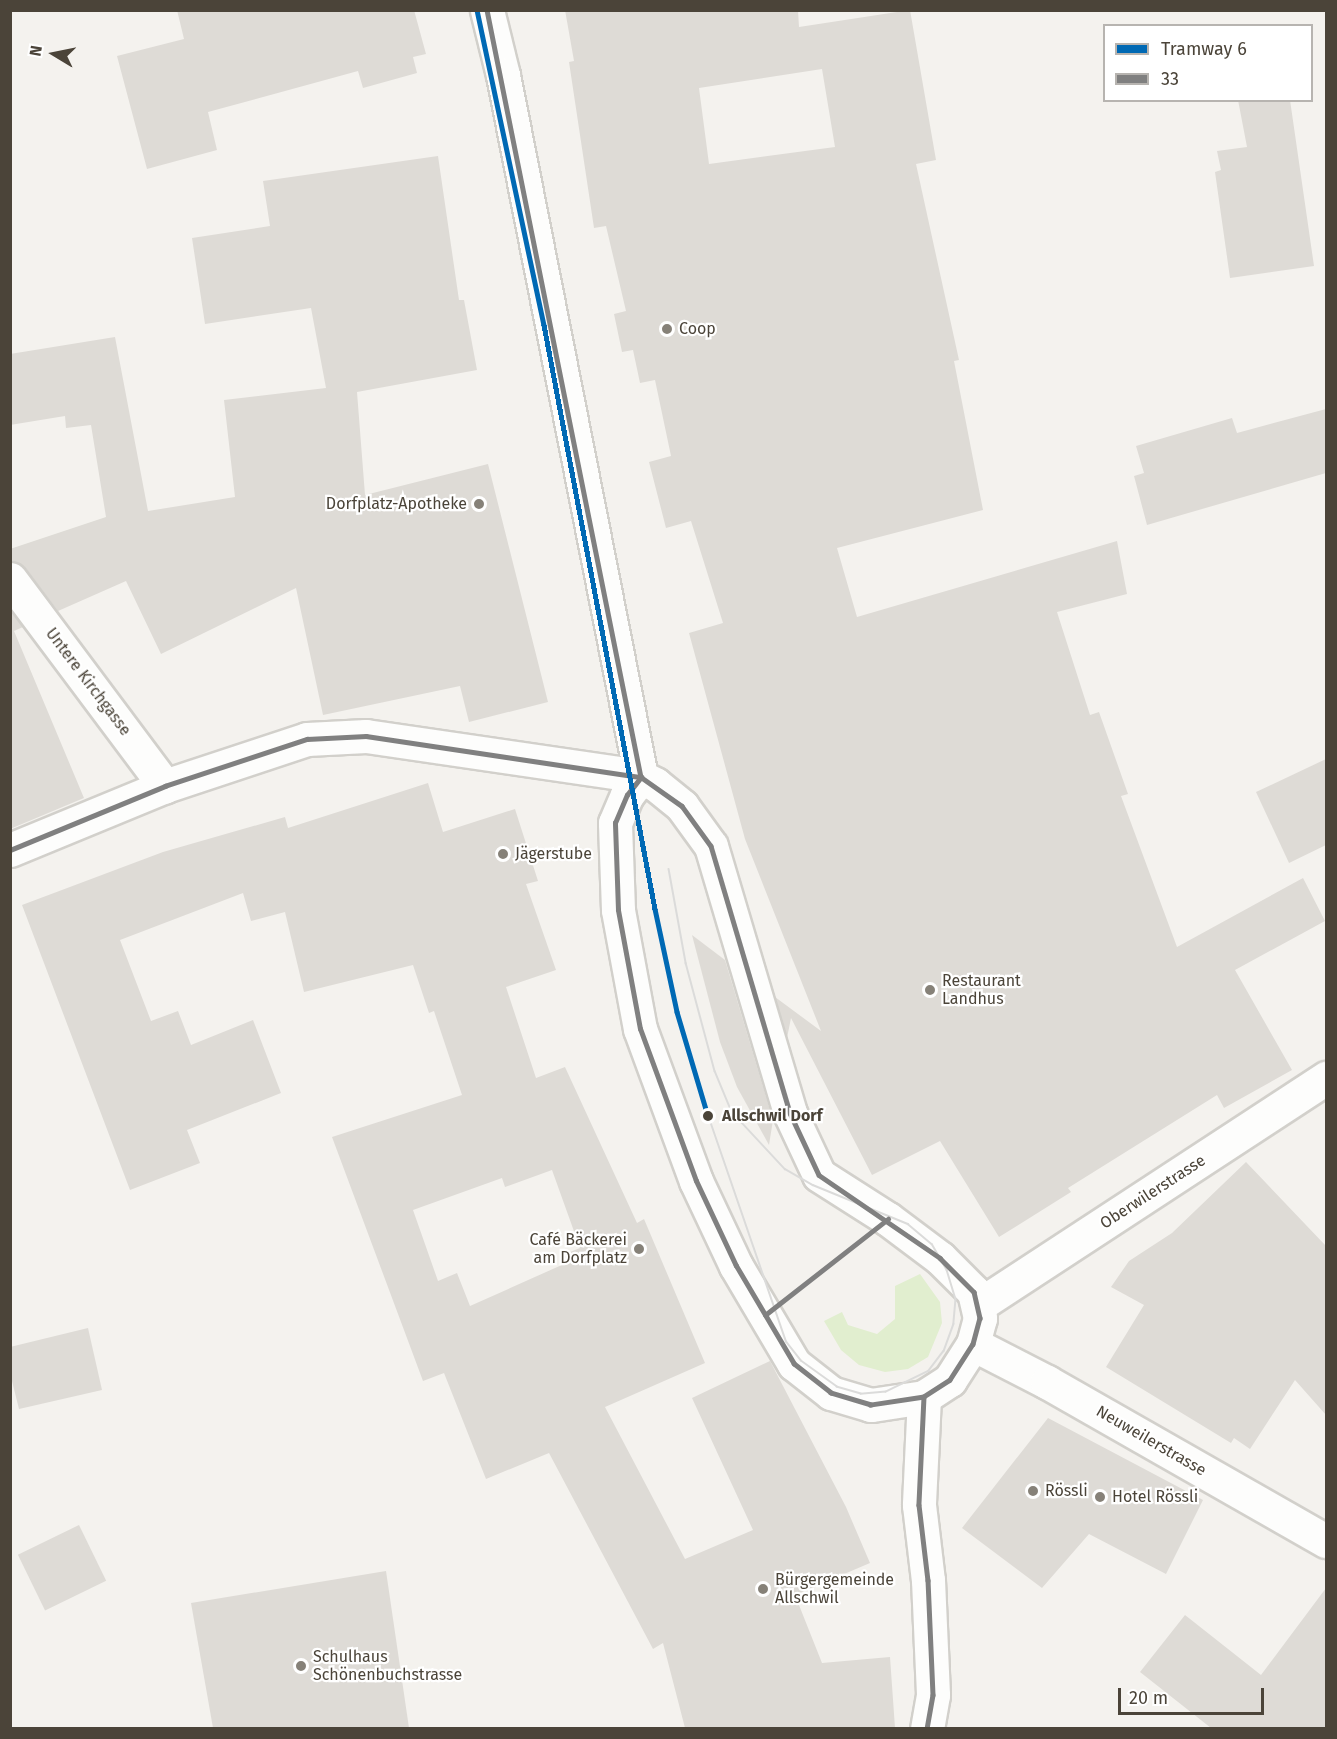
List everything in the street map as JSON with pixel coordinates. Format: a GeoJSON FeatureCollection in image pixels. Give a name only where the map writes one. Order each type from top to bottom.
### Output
{"type":"FeatureCollection","features":[{"type":"Feature","properties":{"kind":"street"},"geometry":{"type":"LineString","coordinates":[[10,850],[165,786],[307,739],[366,736],[641,777],[682,806],[711,846],[790,1113],[819,1175],[888,1219],[940,1258],[974,1292],[979,1305],[973,1344],[950,1380],[924,1397],[871,1405],[831,1393],[794,1364],[736,1266],[696,1181],[640,1029],[618,910],[615,823],[627,795],[641,777],[503,75],[487,10]]}},
{"type":"Feature","properties":{"kind":"street","name":"Untere Kirchgasse"},"geometry":{"type":"LineString","coordinates":[[10,579],[165,786]]}},
{"type":"Feature","properties":{"kind":"street","name":"Oberwilerstrasse"},"geometry":{"type":"LineString","coordinates":[[979,1305],[1326,1078]]}},
{"type":"Feature","properties":{"kind":"street","name":"Neuweilerstrasse"},"geometry":{"type":"LineString","coordinates":[[973,1344],[1047,1382],[1326,1540]]}},
{"type":"Feature","properties":{"kind":"street"},"geometry":{"type":"LineString","coordinates":[[924,1397],[919,1505],[928,1580],[933,1695],[927,1728]]}},
{"type":"Feature","properties":{"kind":"green space"},"geometry":{"type":"Polygon","coordinates":[[[920,1274],[940,1302],[942,1323],[928,1357],[908,1369],[885,1372],[859,1365],[841,1350],[824,1321],[842,1312],[848,1325],[877,1334],[895,1319],[895,1286],[920,1274]]]}},
{"type":"Feature","properties":{"kind":"building"},"geometry":{"type":"Polygon","coordinates":[[[177,10],[414,10],[426,54],[413,57],[417,73],[363,88],[358,71],[208,112],[217,150],[147,169],[117,56],[184,39],[177,10]]]}},
{"type":"Feature","properties":{"kind":"building"},"geometry":{"type":"Polygon","coordinates":[[[565,10],[798,10],[799,27],[910,10],[936,160],[916,164],[959,360],[954,361],[983,510],[837,548],[857,617],[1117,541],[1127,594],[1057,612],[1090,715],[1099,712],[1128,794],[1121,796],[1177,947],[1303,878],[1325,921],[1235,970],[1292,1070],[1224,1108],[1217,1095],[1068,1188],[1071,1192],[999,1237],[940,1141],[872,1175],[791,1018],[787,1038],[775,997],[821,1031],[745,839],[689,633],[723,623],[691,521],[666,528],[649,462],[671,456],[655,380],[640,383],[633,350],[622,352],[614,314],[626,311],[606,226],[594,228],[569,62],[574,61],[565,10]],[[822,69],[699,88],[709,164],[835,147],[822,69]]]}},
{"type":"Feature","properties":{"kind":"building"},"geometry":{"type":"Polygon","coordinates":[[[1238,102],[1290,102],[1314,266],[1230,278],[1215,172],[1221,170],[1217,151],[1247,147],[1238,102]]]}},
{"type":"Feature","properties":{"kind":"building"},"geometry":{"type":"Polygon","coordinates":[[[438,156],[459,300],[464,300],[477,370],[357,392],[365,495],[488,464],[548,702],[469,722],[460,686],[323,715],[296,588],[161,654],[126,581],[58,611],[25,568],[10,561],[10,549],[106,517],[91,425],[66,428],[65,416],[10,425],[10,354],[115,337],[148,511],[235,497],[224,400],[326,388],[311,308],[205,324],[192,238],[270,226],[263,181],[438,156]]]}},
{"type":"Feature","properties":{"kind":"building"},"geometry":{"type":"Polygon","coordinates":[[[1326,409],[1326,473],[1147,525],[1134,476],[1144,473],[1136,446],[1232,418],[1237,433],[1326,409]]]}},
{"type":"Feature","properties":{"kind":"building"},"geometry":{"type":"Polygon","coordinates":[[[10,611],[23,627],[14,631],[84,798],[10,829],[10,611]]]}},
{"type":"Feature","properties":{"kind":"building"},"geometry":{"type":"Polygon","coordinates":[[[1326,759],[1326,845],[1289,863],[1256,792],[1326,759]]]}},
{"type":"Feature","properties":{"kind":"building"},"geometry":{"type":"Polygon","coordinates":[[[428,783],[443,832],[515,809],[538,881],[526,884],[556,970],[506,987],[536,1078],[565,1067],[637,1223],[644,1219],[705,1363],[605,1407],[685,1559],[753,1530],[692,1398],[770,1361],[846,1507],[870,1563],[795,1595],[822,1663],[890,1657],[895,1728],[685,1728],[663,1643],[653,1649],[549,1453],[486,1479],[444,1373],[423,1381],[332,1137],[462,1095],[434,1011],[429,1013],[413,965],[304,992],[285,912],[251,921],[243,893],[120,940],[151,1021],[178,1011],[191,1045],[253,1020],[281,1093],[187,1130],[200,1163],[130,1190],[22,905],[163,852],[285,817],[288,828],[428,783]],[[552,1170],[505,1187],[502,1178],[413,1210],[438,1281],[457,1273],[470,1306],[564,1264],[560,1256],[580,1248],[552,1170]]]}},
{"type":"Feature","properties":{"kind":"building"},"geometry":{"type":"Polygon","coordinates":[[[692,935],[725,960],[773,1120],[769,1145],[737,1087],[720,1042],[692,935]]]}},
{"type":"Feature","properties":{"kind":"building"},"geometry":{"type":"Polygon","coordinates":[[[1246,1162],[1326,1246],[1326,1415],[1295,1380],[1250,1449],[1234,1438],[1231,1443],[1106,1367],[1144,1305],[1111,1287],[1129,1261],[1172,1233],[1246,1162]]]}},
{"type":"Feature","properties":{"kind":"building"},"geometry":{"type":"Polygon","coordinates":[[[88,1328],[102,1390],[19,1409],[10,1373],[10,1347],[88,1328]]]}},
{"type":"Feature","properties":{"kind":"building"},"geometry":{"type":"Polygon","coordinates":[[[1048,1418],[1203,1500],[1166,1574],[1089,1534],[1042,1588],[962,1528],[1048,1418]]]}},
{"type":"Feature","properties":{"kind":"building"},"geometry":{"type":"Polygon","coordinates":[[[79,1525],[106,1581],[45,1611],[18,1555],[79,1525]]]}},
{"type":"Feature","properties":{"kind":"building","name":"Schulhaus Schönenbuchstrasse"},"geometry":{"type":"Polygon","coordinates":[[[386,1571],[409,1728],[213,1728],[191,1603],[386,1571]]]}},
{"type":"Feature","properties":{"kind":"building"},"geometry":{"type":"Polygon","coordinates":[[[1326,1588],[1326,1728],[1211,1728],[1140,1672],[1185,1615],[1261,1675],[1326,1588]]]}},
{"type":"Feature","properties":{"kind":"tram line","name":"6"},"geometry":{"type":"LineString","coordinates":[[477,10],[544,325],[655,909],[677,1012],[708,1116]]}},
{"type":"Feature","properties":{"kind":"tram line"},"geometry":{"type":"LineString","coordinates":[[669,869],[686,963],[715,1071],[732,1112],[785,1169],[813,1185],[908,1224],[932,1244],[947,1270],[956,1299],[954,1324],[944,1351],[929,1371],[886,1392],[861,1394],[837,1387],[801,1361],[786,1342],[708,1116]]}},
{"type":"Feature","properties":{"kind":"transit line","name":"33"},"geometry":{"type":"LineString","coordinates":[[487,10],[641,777]]}},
{"type":"Feature","properties":{"kind":"transit line","name":"33"},"geometry":{"type":"LineString","coordinates":[[10,850],[165,786],[307,739],[366,736],[641,777]]}},
{"type":"Feature","properties":{"kind":"transit line","name":"33"},"geometry":{"type":"LineString","coordinates":[[641,777],[682,806],[711,846],[790,1113],[819,1175],[940,1258],[974,1292],[980,1318],[973,1344],[950,1380],[924,1397],[871,1405],[831,1393],[794,1364],[736,1266],[696,1181],[640,1029],[618,910],[615,823],[627,795],[641,777]]}},
{"type":"Feature","properties":{"kind":"transit line","name":"33"},"geometry":{"type":"LineString","coordinates":[[765,1315],[888,1219]]}},
{"type":"Feature","properties":{"kind":"transit line","name":"33"},"geometry":{"type":"LineString","coordinates":[[924,1397],[919,1505],[928,1580],[933,1695],[927,1728]]}},
{"type":"Feature","properties":{"kind":"place","name":"Coop"},"geometry":{"type":"Point","coordinates":[667,329]}},
{"type":"Feature","properties":{"kind":"place","name":"Dorfplatz-Apotheke"},"geometry":{"type":"Point","coordinates":[479,504]}},
{"type":"Feature","properties":{"kind":"place","name":"Jägerstube"},"geometry":{"type":"Point","coordinates":[503,854]}},
{"type":"Feature","properties":{"kind":"place","name":"Restaurant Landhus"},"geometry":{"type":"Point","coordinates":[930,990]}},
{"type":"Feature","properties":{"kind":"place","name":"Allschwil Dorf"},"geometry":{"type":"Point","coordinates":[708,1116]}},
{"type":"Feature","properties":{"kind":"place","name":"Café Bäckerei am Dorfplatz"},"geometry":{"type":"Point","coordinates":[639,1249]}},
{"type":"Feature","properties":{"kind":"place","name":"Rössli"},"geometry":{"type":"Point","coordinates":[1033,1491]}},
{"type":"Feature","properties":{"kind":"place","name":"Hotel Rössli"},"geometry":{"type":"Point","coordinates":[1100,1497]}},
{"type":"Feature","properties":{"kind":"place","name":"Bürgergemeinde Allschwil"},"geometry":{"type":"Point","coordinates":[763,1589]}},
{"type":"Feature","properties":{"kind":"place","name":"Schulhaus Schönenbuchstrasse"},"geometry":{"type":"Point","coordinates":[301,1666]}}]}
